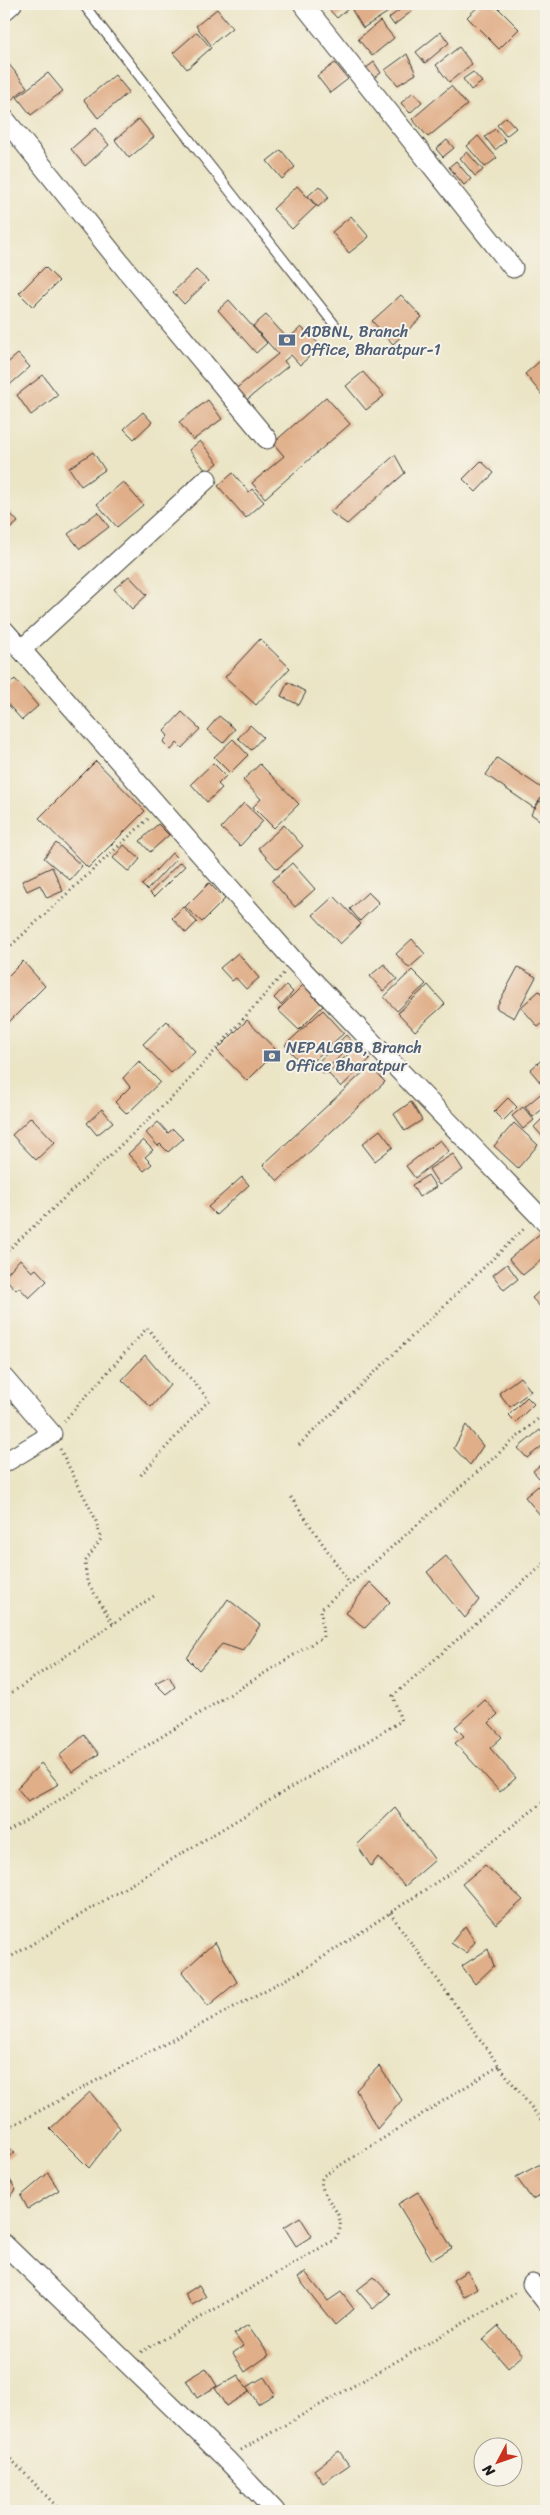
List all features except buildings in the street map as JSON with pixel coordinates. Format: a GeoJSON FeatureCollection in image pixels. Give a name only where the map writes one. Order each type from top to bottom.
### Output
{"type":"FeatureCollection","features":[{"type":"Feature","properties":{"kind":"street"},"geometry":{"type":"LineString","coordinates":[[303,4],[513,268]]}},
{"type":"Feature","properties":{"kind":"street"},"geometry":{"type":"LineString","coordinates":[[4,118],[127,271],[268,439]]}},
{"type":"Feature","properties":{"kind":"street"},"geometry":{"type":"LineString","coordinates":[[21,650],[207,479]]}},
{"type":"Feature","properties":{"kind":"street"},"geometry":{"type":"LineString","coordinates":[[4,630],[294,961],[543,1219]]}},
{"type":"Feature","properties":{"kind":"street"},"geometry":{"type":"LineString","coordinates":[[4,1378],[52,1434],[4,1463]]}},
{"type":"Feature","properties":{"kind":"street"},"geometry":{"type":"LineString","coordinates":[[4,2244],[226,2459],[275,2511]]}},
{"type":"Feature","properties":{"kind":"street"},"geometry":{"type":"LineString","coordinates":[[532,2284],[546,2302]]}},
{"type":"Feature","properties":{"kind":"lane"},"geometry":{"type":"LineString","coordinates":[[83,4],[338,329]]}},
{"type":"Feature","properties":{"kind":"path"},"geometry":{"type":"LineString","coordinates":[[4,952],[160,808]]}},
{"type":"Feature","properties":{"kind":"path"},"geometry":{"type":"LineString","coordinates":[[4,1254],[181,1089],[294,961]]}},
{"type":"Feature","properties":{"kind":"path"},"geometry":{"type":"LineString","coordinates":[[299,1445],[543,1219]]}},
{"type":"Feature","properties":{"kind":"path"},"geometry":{"type":"LineString","coordinates":[[113,1624],[87,1580],[85,1562],[101,1539],[95,1518],[52,1434],[147,1328],[208,1400],[139,1477]]}},
{"type":"Feature","properties":{"kind":"path"},"geometry":{"type":"LineString","coordinates":[[4,1834],[323,1637],[321,1609],[546,1412]]}},
{"type":"Feature","properties":{"kind":"path"},"geometry":{"type":"LineString","coordinates":[[291,1497],[350,1584]]}},
{"type":"Feature","properties":{"kind":"path"},"geometry":{"type":"LineString","coordinates":[[4,1962],[401,1721],[393,1696],[546,1562]]}},
{"type":"Feature","properties":{"kind":"path"},"geometry":{"type":"LineString","coordinates":[[4,1698],[154,1596]]}},
{"type":"Feature","properties":{"kind":"path"},"geometry":{"type":"LineString","coordinates":[[4,2130],[305,1969],[454,1870],[546,1800]]}},
{"type":"Feature","properties":{"kind":"path"},"geometry":{"type":"LineString","coordinates":[[390,1913],[499,2066],[546,2126]]}},
{"type":"Feature","properties":{"kind":"path"},"geometry":{"type":"LineString","coordinates":[[125,2362],[334,2240],[341,2226],[339,2217],[321,2186],[323,2176],[499,2066]]}},
{"type":"Feature","properties":{"kind":"path"},"geometry":{"type":"LineString","coordinates":[[226,2459],[532,2284]]}},
{"type":"Feature","properties":{"kind":"path"},"geometry":{"type":"LineString","coordinates":[[4,2452],[61,2511]]}},
{"type":"Feature","properties":{"kind":"place","name":"ADBNL, Branch Office, Bharatpur-1"},"geometry":{"type":"Point","coordinates":[287,340]}},
{"type":"Feature","properties":{"kind":"place","name":"NEPALGBB, Branch Office Bharatpur"},"geometry":{"type":"Point","coordinates":[272,1056]}}]}
